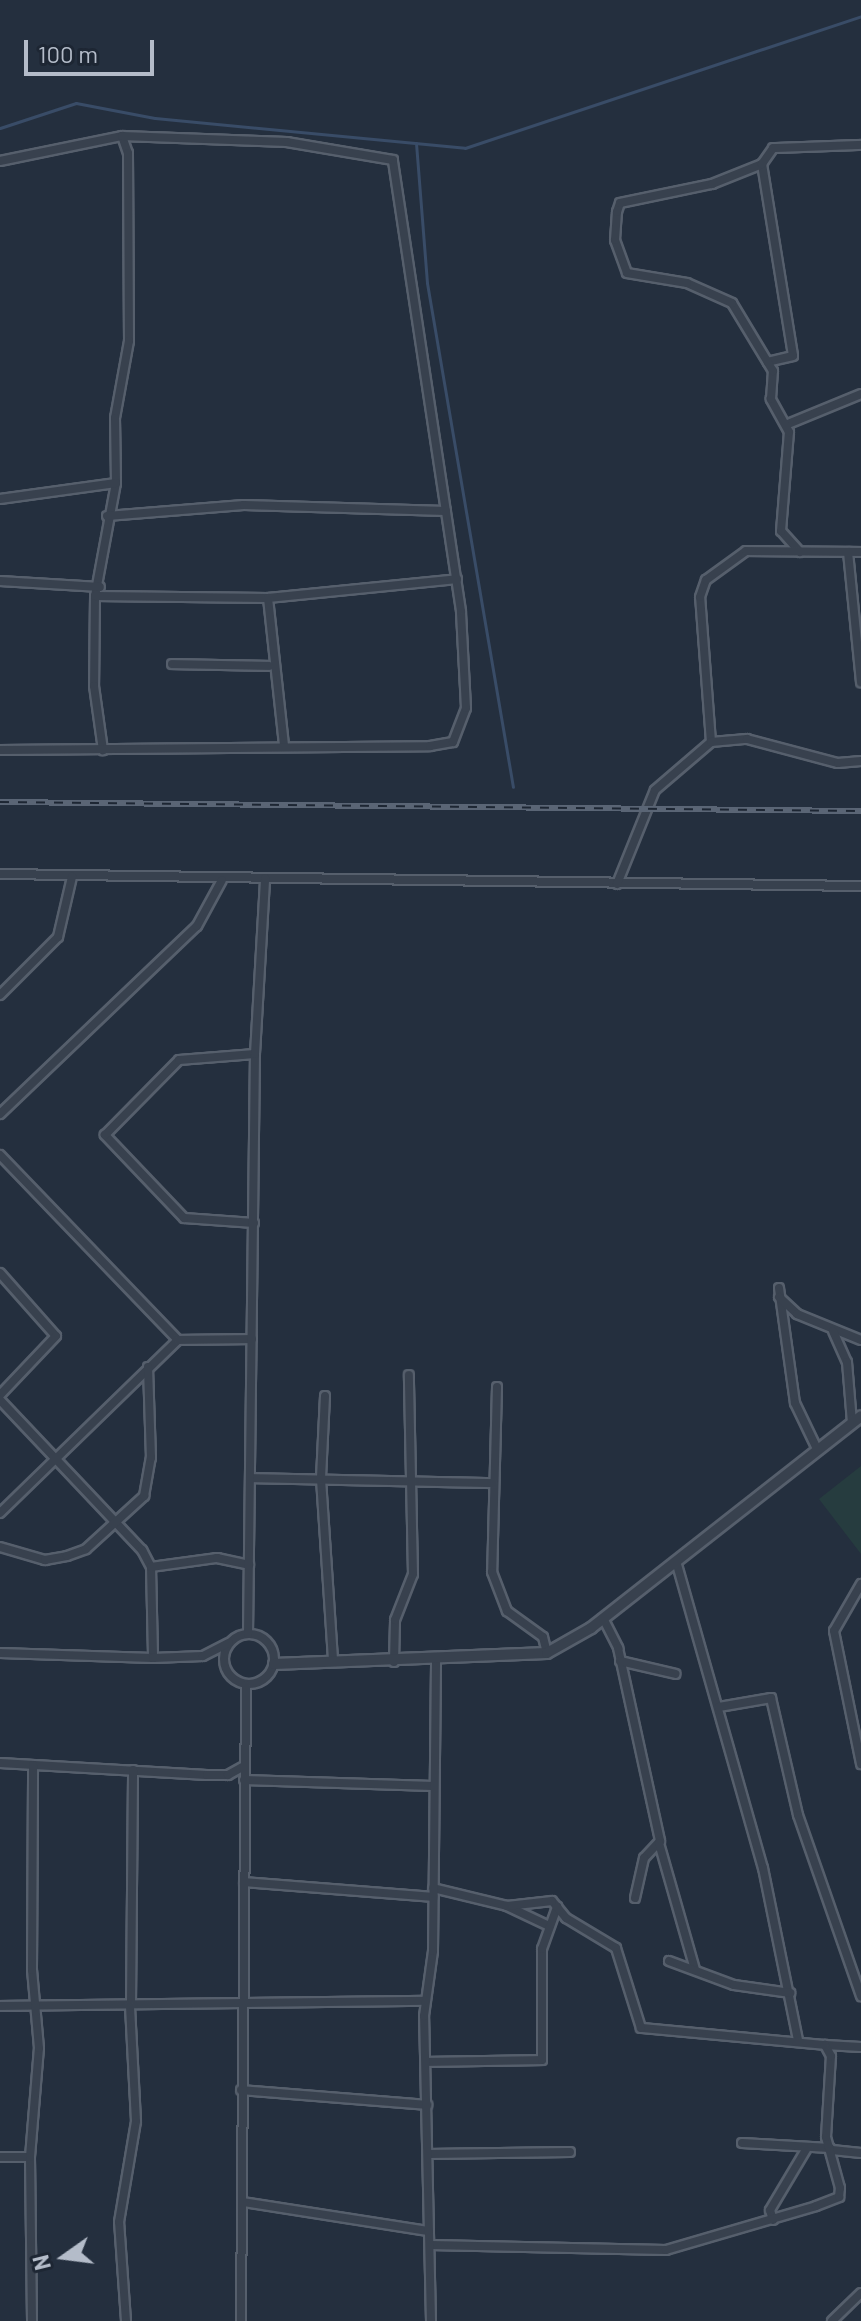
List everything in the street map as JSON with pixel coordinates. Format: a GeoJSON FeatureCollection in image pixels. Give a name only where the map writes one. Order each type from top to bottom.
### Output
{"type":"FeatureCollection","features":[{"type":"Feature","properties":{"kind":"street"},"geometry":{"type":"LineString","coordinates":[[0,161],[122,136],[287,142],[393,160],[457,579],[468,690],[453,742],[0,750]]}},
{"type":"Feature","properties":{"kind":"street"},"geometry":{"type":"LineString","coordinates":[[103,750],[94,686],[97,591],[107,516],[116,483],[115,418],[129,341],[128,153],[122,136]]}},
{"type":"Feature","properties":{"kind":"street"},"geometry":{"type":"LineString","coordinates":[[800,552],[781,531],[788,424],[771,399],[768,362],[732,303],[687,283],[627,273],[615,240],[620,203],[712,184],[762,164],[773,148],[861,145]]}},
{"type":"Feature","properties":{"kind":"street"},"geometry":{"type":"LineString","coordinates":[[762,164],[793,356],[768,362]]}},
{"type":"Feature","properties":{"kind":"street"},"geometry":{"type":"LineString","coordinates":[[788,424],[861,394]]}},
{"type":"Feature","properties":{"kind":"street"},"geometry":{"type":"LineString","coordinates":[[0,499],[116,483]]}},
{"type":"Feature","properties":{"kind":"street"},"geometry":{"type":"LineString","coordinates":[[107,516],[244,505],[446,511]]}},
{"type":"Feature","properties":{"kind":"street"},"geometry":{"type":"LineString","coordinates":[[711,742],[700,597],[706,580],[746,551],[861,552]]}},
{"type":"Feature","properties":{"kind":"street"},"geometry":{"type":"LineString","coordinates":[[848,552],[861,682]]}},
{"type":"Feature","properties":{"kind":"street"},"geometry":{"type":"LineString","coordinates":[[0,581],[97,591],[268,598],[457,579]]}},
{"type":"Feature","properties":{"kind":"street"},"geometry":{"type":"LineString","coordinates":[[268,598],[269,666],[284,745]]}},
{"type":"Feature","properties":{"kind":"street"},"geometry":{"type":"LineString","coordinates":[[172,664],[269,666]]}},
{"type":"Feature","properties":{"kind":"street"},"geometry":{"type":"LineString","coordinates":[[617,884],[655,790],[711,742],[747,739],[838,763],[861,761]]}},
{"type":"Feature","properties":{"kind":"street"},"geometry":{"type":"LineString","coordinates":[[0,874],[222,880],[265,878],[861,886]]}},
{"type":"Feature","properties":{"kind":"street"},"geometry":{"type":"LineString","coordinates":[[0,995],[58,937],[72,877]]}},
{"type":"Feature","properties":{"kind":"street"},"geometry":{"type":"LineString","coordinates":[[248,1634],[255,1054],[265,878]]}},
{"type":"Feature","properties":{"kind":"street"},"geometry":{"type":"LineString","coordinates":[[0,1114],[197,926],[222,880]]}},
{"type":"Feature","properties":{"kind":"street"},"geometry":{"type":"LineString","coordinates":[[254,1223],[184,1218],[105,1135],[179,1060],[255,1054]]}},
{"type":"Feature","properties":{"kind":"street"},"geometry":{"type":"LineString","coordinates":[[0,1155],[178,1340]]}},
{"type":"Feature","properties":{"kind":"street"},"geometry":{"type":"LineString","coordinates":[[0,1273],[56,1336],[0,1397],[53,1460],[118,1523],[151,1567],[153,1658]]}},
{"type":"Feature","properties":{"kind":"street"},"geometry":{"type":"LineString","coordinates":[[818,1451],[795,1403],[779,1292],[833,1331],[861,1340]]}},
{"type":"Feature","properties":{"kind":"street"},"geometry":{"type":"LineString","coordinates":[[274,1664],[436,1662],[547,1653],[603,1618],[857,1420],[847,1362],[833,1331]]}},
{"type":"Feature","properties":{"kind":"street"},"geometry":{"type":"LineString","coordinates":[[0,1513],[178,1340],[252,1339]]}},
{"type":"Feature","properties":{"kind":"street"},"geometry":{"type":"LineString","coordinates":[[0,1547],[56,1558],[86,1549],[118,1523],[150,1483],[148,1366]]}},
{"type":"Feature","properties":{"kind":"street"},"geometry":{"type":"LineString","coordinates":[[394,1662],[395,1620],[412,1589],[409,1375]]}},
{"type":"Feature","properties":{"kind":"street"},"geometry":{"type":"LineString","coordinates":[[497,1387],[494,1579],[507,1611],[543,1637],[547,1653]]}},
{"type":"Feature","properties":{"kind":"street"},"geometry":{"type":"LineString","coordinates":[[325,1396],[321,1479],[333,1662]]}},
{"type":"Feature","properties":{"kind":"street"},"geometry":{"type":"LineString","coordinates":[[250,1478],[494,1483]]}},
{"type":"Feature","properties":{"kind":"street"},"geometry":{"type":"LineString","coordinates":[[151,1567],[217,1558],[249,1565]]}},
{"type":"Feature","properties":{"kind":"street"},"geometry":{"type":"LineString","coordinates":[[676,1561],[719,1707],[790,1993],[798,2040]]}},
{"type":"Feature","properties":{"kind":"street"},"geometry":{"type":"LineString","coordinates":[[861,1584],[834,1631],[861,1764]]}},
{"type":"Feature","properties":{"kind":"street"},"geometry":{"type":"LineString","coordinates":[[603,1618],[620,1661],[659,1843],[695,1969]]}},
{"type":"Feature","properties":{"kind":"street"},"geometry":{"type":"LineString","coordinates":[[0,1653],[153,1658],[203,1656],[248,1634]]}},
{"type":"Feature","properties":{"kind":"street"},"geometry":{"type":"LineString","coordinates":[[246,1685],[266,1678],[274,1664],[270,1645],[248,1634]]}},
{"type":"Feature","properties":{"kind":"street"},"geometry":{"type":"LineString","coordinates":[[228,1674],[229,1643]]}},
{"type":"Feature","properties":{"kind":"street"},"geometry":{"type":"LineString","coordinates":[[203,1656],[246,1685]]}},
{"type":"Feature","properties":{"kind":"street"},"geometry":{"type":"LineString","coordinates":[[620,1661],[676,1674]]}},
{"type":"Feature","properties":{"kind":"street"},"geometry":{"type":"LineString","coordinates":[[431,2321],[425,2001],[433,1892],[436,1662]]}},
{"type":"Feature","properties":{"kind":"street"},"geometry":{"type":"LineString","coordinates":[[241,2321],[241,2002],[246,1685]]}},
{"type":"Feature","properties":{"kind":"street"},"geometry":{"type":"LineString","coordinates":[[719,1707],[771,1698],[798,1815],[861,1996]]}},
{"type":"Feature","properties":{"kind":"street"},"geometry":{"type":"LineString","coordinates":[[0,1763],[228,1775],[244,1782],[433,1786]]}},
{"type":"Feature","properties":{"kind":"street"},"geometry":{"type":"LineString","coordinates":[[32,2321],[30,2157],[39,2077],[34,2006],[33,1765]]}},
{"type":"Feature","properties":{"kind":"street"},"geometry":{"type":"LineString","coordinates":[[228,1775],[244,1766]]}},
{"type":"Feature","properties":{"kind":"street"},"geometry":{"type":"LineString","coordinates":[[126,2321],[119,2222],[136,2121],[130,2005],[133,1770]]}},
{"type":"Feature","properties":{"kind":"street"},"geometry":{"type":"LineString","coordinates":[[635,1898],[644,1858],[659,1843]]}},
{"type":"Feature","properties":{"kind":"street"},"geometry":{"type":"LineString","coordinates":[[244,1882],[433,1892],[507,1906],[549,1926]]}},
{"type":"Feature","properties":{"kind":"street"},"geometry":{"type":"LineString","coordinates":[[507,1906],[545,1898],[616,1948],[641,2028],[861,2047]]}},
{"type":"Feature","properties":{"kind":"street"},"geometry":{"type":"LineString","coordinates":[[427,2062],[542,2060],[541,1966],[549,1926],[557,1907]]}},
{"type":"Feature","properties":{"kind":"street"},"geometry":{"type":"LineString","coordinates":[[669,1961],[734,1985],[790,1993]]}},
{"type":"Feature","properties":{"kind":"street"},"geometry":{"type":"LineString","coordinates":[[0,2006],[425,2001]]}},
{"type":"Feature","properties":{"kind":"street"},"geometry":{"type":"LineString","coordinates":[[430,2245],[666,2250],[773,2220],[839,2197],[831,2149],[825,2045]]}},
{"type":"Feature","properties":{"kind":"street"},"geometry":{"type":"LineString","coordinates":[[241,2090],[427,2105]]}},
{"type":"Feature","properties":{"kind":"street"},"geometry":{"type":"LineString","coordinates":[[742,2143],[861,2153]]}},
{"type":"Feature","properties":{"kind":"street"},"geometry":{"type":"LineString","coordinates":[[773,2220],[770,2210],[807,2148]]}},
{"type":"Feature","properties":{"kind":"street"},"geometry":{"type":"LineString","coordinates":[[428,2154],[570,2152]]}},
{"type":"Feature","properties":{"kind":"street"},"geometry":{"type":"LineString","coordinates":[[0,2157],[30,2157]]}},
{"type":"Feature","properties":{"kind":"street"},"geometry":{"type":"LineString","coordinates":[[243,2202],[429,2231]]}},
{"type":"Feature","properties":{"kind":"street"},"geometry":{"type":"LineString","coordinates":[[832,2321],[861,2293]]}},
{"type":"Feature","properties":{"kind":"green space"},"geometry":{"type":"Polygon","coordinates":[[[861,1466],[861,1554],[819,1499],[861,1466]]]}},
{"type":"Feature","properties":{"kind":"waterway"},"geometry":{"type":"LineString","coordinates":[[0,128],[76,103],[155,118],[465,148],[861,16]]}},
{"type":"Feature","properties":{"kind":"waterway"},"geometry":{"type":"LineString","coordinates":[[416,143],[427,283],[513,787]]}},
{"type":"Feature","properties":{"kind":"railway"},"geometry":{"type":"LineString","coordinates":[[0,802],[861,811]]}}]}
